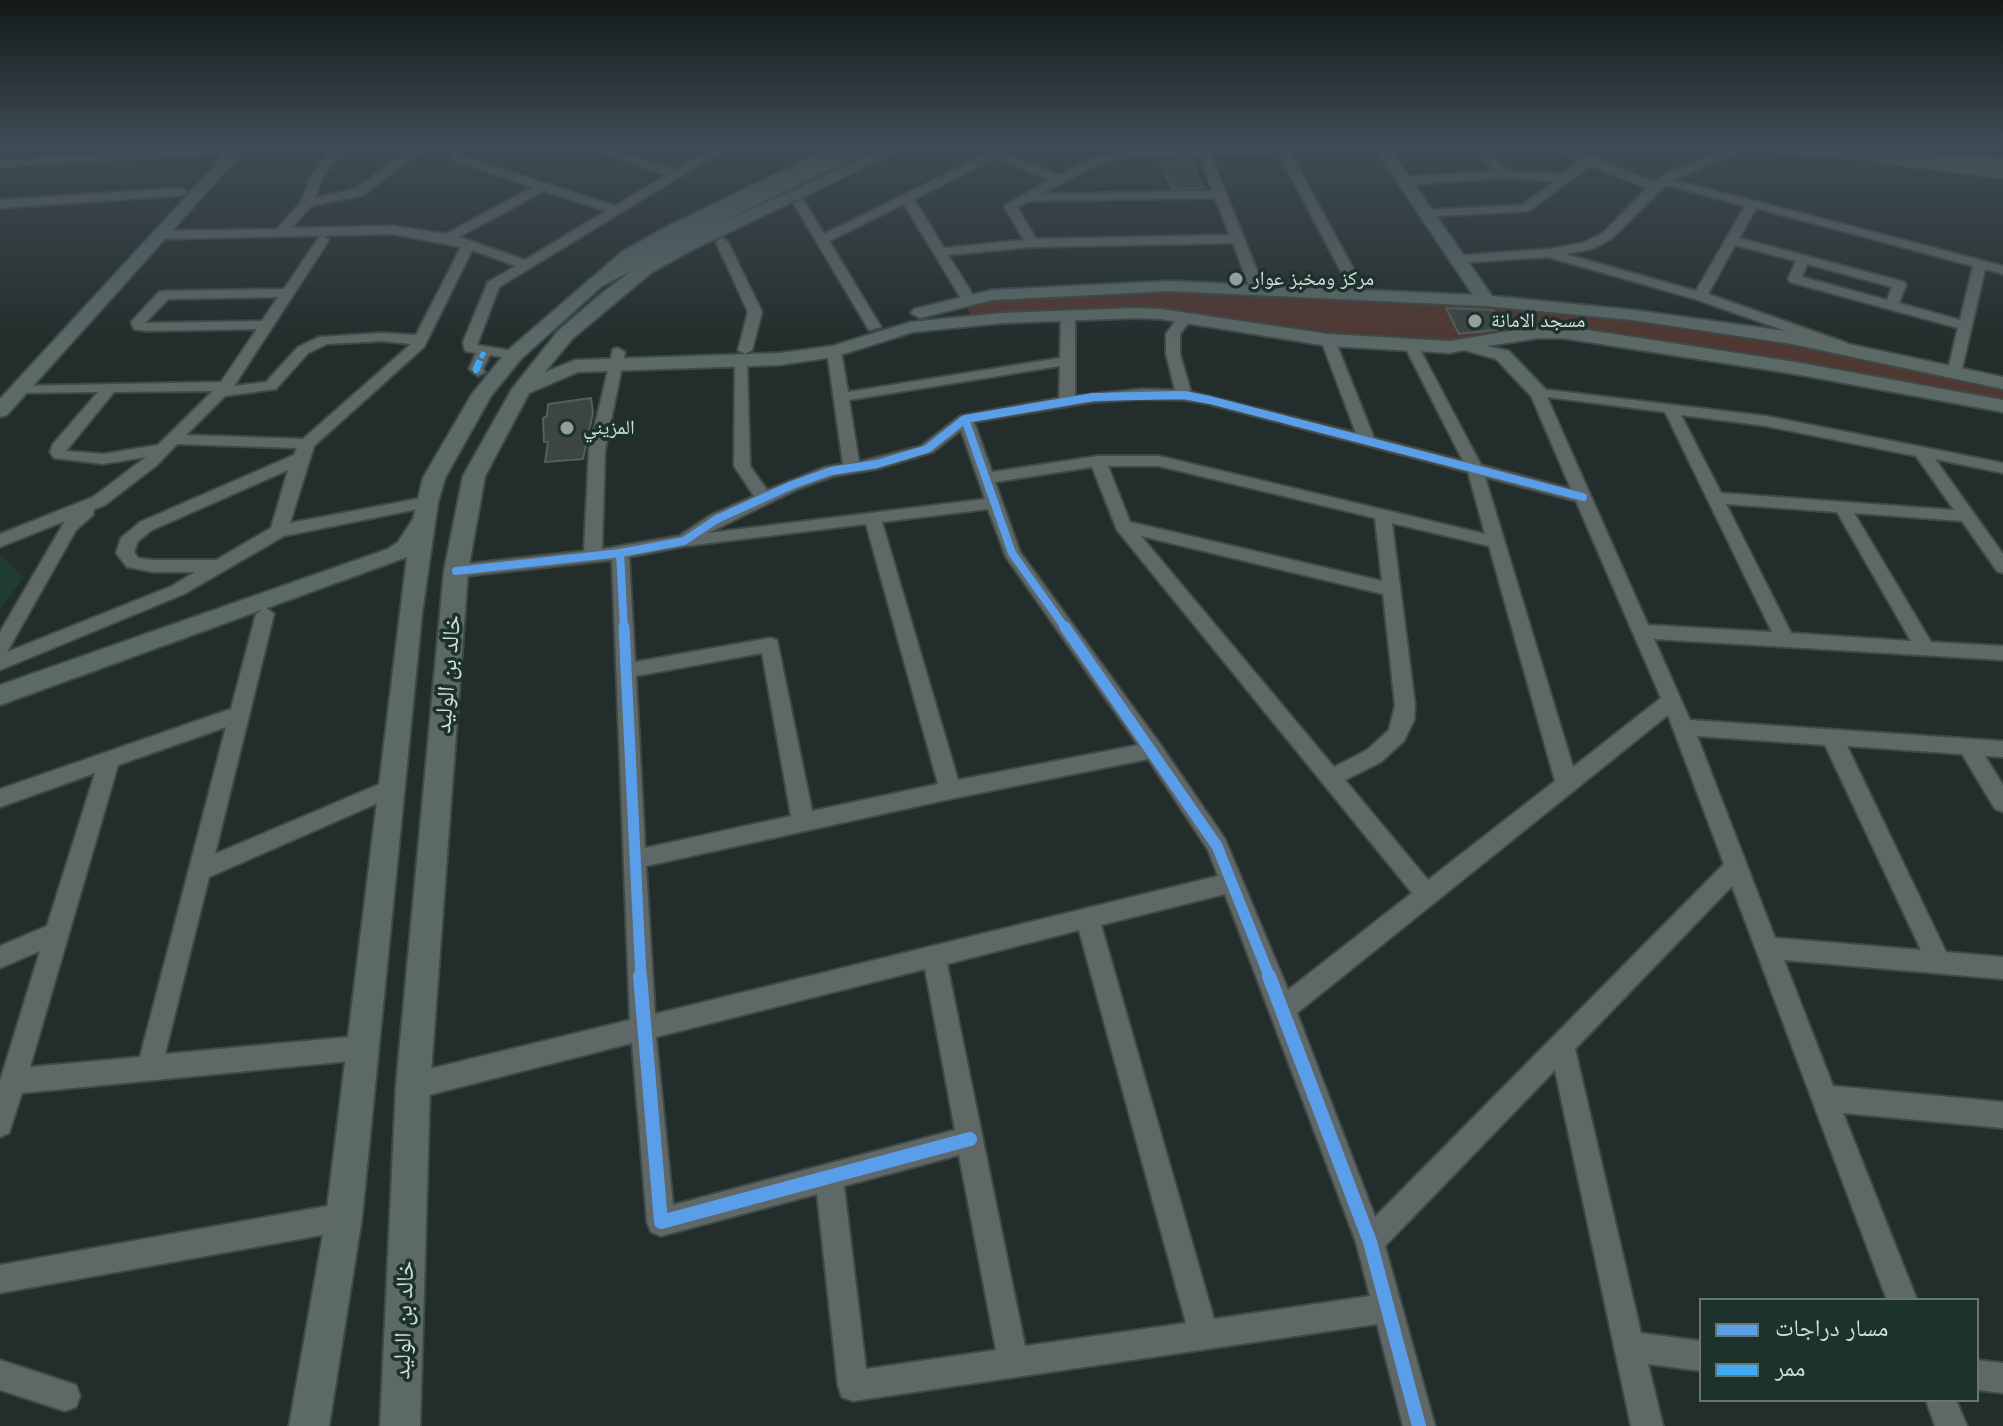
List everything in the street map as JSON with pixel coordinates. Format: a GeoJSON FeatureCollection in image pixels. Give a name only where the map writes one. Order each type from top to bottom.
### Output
{"type":"FeatureCollection","features":[{"type":"Feature","properties":{"kind":"highway"},"geometry":{"type":"LineString","coordinates":[[597,281],[726,214]]}},
{"type":"Feature","properties":{"kind":"highway"},"geometry":{"type":"LineString","coordinates":[[684,247],[744,214]]}},
{"type":"Feature","properties":{"kind":"main road"},"geometry":{"type":"LineString","coordinates":[[0,384],[161,214]]}},
{"type":"Feature","properties":{"kind":"main road"},"geometry":{"type":"LineString","coordinates":[[0,411],[178,214]]}},
{"type":"Feature","properties":{"kind":"main road","name":"خالد بن الوليد"},"geometry":{"type":"LineString","coordinates":[[400,1426],[413,1086],[456,571],[474,476],[519,393],[565,335],[645,269],[756,214]]}},
{"type":"Feature","properties":{"kind":"main road"},"geometry":{"type":"LineString","coordinates":[[1426,214],[1486,301]]}},
{"type":"Feature","properties":{"kind":"main road","name":"خالد بن الوليد"},"geometry":{"type":"LineString","coordinates":[[309,1426],[344,1217],[389,789],[427,502],[434,478],[482,394],[514,355],[597,281]]}},
{"type":"Feature","properties":{"kind":"main road"},"geometry":{"type":"LineString","coordinates":[[519,393],[560,370],[616,358],[742,355],[813,345],[969,300],[1052,291],[1170,286],[1486,301],[1633,315],[1850,349],[2003,383]]}},
{"type":"Feature","properties":{"kind":"main road"},"geometry":{"type":"LineString","coordinates":[[742,355],[780,359],[834,351],[911,327],[964,320],[1136,313],[1328,340],[1450,347],[1502,355],[1537,391]]}},
{"type":"Feature","properties":{"kind":"main road"},"geometry":{"type":"LineString","coordinates":[[1450,347],[1528,334],[1562,332],[2003,406]]}},
{"type":"Feature","properties":{"kind":"main road"},"geometry":{"type":"LineString","coordinates":[[1528,334],[1521,342],[1522,355],[1537,391]]}},
{"type":"Feature","properties":{"kind":"main road"},"geometry":{"type":"LineString","coordinates":[[565,335],[569,347],[616,358]]}},
{"type":"Feature","properties":{"kind":"main road"},"geometry":{"type":"LineString","coordinates":[[3,695],[396,554],[416,533],[427,502]]}},
{"type":"Feature","properties":{"kind":"main road"},"geometry":{"type":"LineString","coordinates":[[3,695],[265,614],[378,571],[393,570],[404,575],[410,613]]}},
{"type":"Feature","properties":{"kind":"street"},"geometry":{"type":"LineString","coordinates":[[281,232],[298,214]]}},
{"type":"Feature","properties":{"kind":"street"},"geometry":{"type":"LineString","coordinates":[[448,238],[493,214]]}},
{"type":"Feature","properties":{"kind":"street"},"geometry":{"type":"LineString","coordinates":[[514,355],[470,348],[493,285],[608,214]]}},
{"type":"Feature","properties":{"kind":"street"},"geometry":{"type":"LineString","coordinates":[[806,214],[874,327]]}},
{"type":"Feature","properties":{"kind":"street"},"geometry":{"type":"LineString","coordinates":[[822,240],[876,214]]}},
{"type":"Feature","properties":{"kind":"street"},"geometry":{"type":"LineString","coordinates":[[917,214],[969,300]]}},
{"type":"Feature","properties":{"kind":"street"},"geometry":{"type":"LineString","coordinates":[[1014,214],[1032,243]]}},
{"type":"Feature","properties":{"kind":"street"},"geometry":{"type":"LineString","coordinates":[[1228,214],[1257,288]]}},
{"type":"Feature","properties":{"kind":"street"},"geometry":{"type":"LineString","coordinates":[[1317,214],[1360,294]]}},
{"type":"Feature","properties":{"kind":"street"},"geometry":{"type":"LineString","coordinates":[[1426,214],[1433,214]]}},
{"type":"Feature","properties":{"kind":"street"},"geometry":{"type":"LineString","coordinates":[[1458,259],[1548,253],[1587,246],[1607,236],[1630,214]]}},
{"type":"Feature","properties":{"kind":"street"},"geometry":{"type":"LineString","coordinates":[[1700,296],[1746,214]]}},
{"type":"Feature","properties":{"kind":"street"},"geometry":{"type":"LineString","coordinates":[[1788,214],[2003,270]]}},
{"type":"Feature","properties":{"kind":"street"},"geometry":{"type":"LineString","coordinates":[[153,240],[281,232],[393,230],[448,238],[466,250]]}},
{"type":"Feature","properties":{"kind":"street"},"geometry":{"type":"LineString","coordinates":[[153,240],[376,238],[466,250],[521,268]]}},
{"type":"Feature","properties":{"kind":"street"},"geometry":{"type":"LineString","coordinates":[[940,252],[1032,243],[1238,239]]}},
{"type":"Feature","properties":{"kind":"street"},"geometry":{"type":"LineString","coordinates":[[0,648],[69,527],[168,444],[223,389],[323,240]]}},
{"type":"Feature","properties":{"kind":"street"},"geometry":{"type":"LineString","coordinates":[[1731,240],[1899,285],[1892,305]]}},
{"type":"Feature","properties":{"kind":"street"},"geometry":{"type":"LineString","coordinates":[[722,242],[755,312],[742,355],[742,466],[764,498]]}},
{"type":"Feature","properties":{"kind":"street"},"geometry":{"type":"LineString","coordinates":[[219,566],[153,566],[133,563],[125,553],[130,538],[146,526],[304,451],[421,340],[466,250]]}},
{"type":"Feature","properties":{"kind":"street"},"geometry":{"type":"LineString","coordinates":[[1548,253],[1700,296],[1850,349]]}},
{"type":"Feature","properties":{"kind":"street"},"geometry":{"type":"LineString","coordinates":[[1803,259],[1795,279],[1964,325]]}},
{"type":"Feature","properties":{"kind":"street"},"geometry":{"type":"LineString","coordinates":[[1954,373],[1980,264]]}},
{"type":"Feature","properties":{"kind":"street"},"geometry":{"type":"LineString","coordinates":[[267,325],[147,327],[139,326],[138,322],[164,295],[288,293]]}},
{"type":"Feature","properties":{"kind":"street"},"geometry":{"type":"LineString","coordinates":[[1067,402],[1068,315]]}},
{"type":"Feature","properties":{"kind":"street"},"geometry":{"type":"LineString","coordinates":[[1184,319],[1173,334],[1173,354],[1184,395]]}},
{"type":"Feature","properties":{"kind":"street"},"geometry":{"type":"LineString","coordinates":[[19,389],[223,389],[271,386],[303,350],[324,340],[382,337],[421,340]]}},
{"type":"Feature","properties":{"kind":"street"},"geometry":{"type":"LineString","coordinates":[[1328,340],[1367,441]]}},
{"type":"Feature","properties":{"kind":"street"},"geometry":{"type":"LineString","coordinates":[[1411,345],[1475,469],[1567,784]]}},
{"type":"Feature","properties":{"kind":"street"},"geometry":{"type":"LineString","coordinates":[[834,351],[852,468]]}},
{"type":"Feature","properties":{"kind":"street"},"geometry":{"type":"LineString","coordinates":[[478,372],[476,369],[484,352]]}},
{"type":"Feature","properties":{"kind":"street"},"geometry":{"type":"LineString","coordinates":[[593,556],[597,450],[616,358]]}},
{"type":"Feature","properties":{"kind":"street"},"geometry":{"type":"LineString","coordinates":[[842,397],[1067,361]]}},
{"type":"Feature","properties":{"kind":"street"},"geometry":{"type":"LineString","coordinates":[[110,388],[61,444],[60,455],[103,459],[168,444],[304,451]]}},
{"type":"Feature","properties":{"kind":"street"},"geometry":{"type":"LineString","coordinates":[[1537,391],[1766,421],[2003,468]]}},
{"type":"Feature","properties":{"kind":"street"},"geometry":{"type":"LineString","coordinates":[[1537,391],[1683,727],[1901,1298]]}},
{"type":"Feature","properties":{"kind":"street"},"geometry":{"type":"LineString","coordinates":[[684,541],[717,519],[831,471],[927,449],[965,419],[1067,402],[1142,394],[1184,395],[1583,497]]}},
{"type":"Feature","properties":{"kind":"street"},"geometry":{"type":"LineString","coordinates":[[1670,407],[1785,640]]}},
{"type":"Feature","properties":{"kind":"street"},"geometry":{"type":"LineString","coordinates":[[965,419],[1012,553],[1040,597],[1153,750],[1217,846],[1283,1009],[1370,1242],[1419,1426]]}},
{"type":"Feature","properties":{"kind":"street"},"geometry":{"type":"LineString","coordinates":[[279,531],[304,451]]}},
{"type":"Feature","properties":{"kind":"street"},"geometry":{"type":"LineString","coordinates":[[1921,451],[2003,567]]}},
{"type":"Feature","properties":{"kind":"street"},"geometry":{"type":"LineString","coordinates":[[985,478],[1098,461],[1159,461],[1496,542]]}},
{"type":"Feature","properties":{"kind":"street"},"geometry":{"type":"LineString","coordinates":[[1098,461],[1123,526],[1427,895]]}},
{"type":"Feature","properties":{"kind":"street"},"geometry":{"type":"LineString","coordinates":[[1715,498],[1967,516]]}},
{"type":"Feature","properties":{"kind":"street"},"geometry":{"type":"LineString","coordinates":[[0,541],[99,501]]}},
{"type":"Feature","properties":{"kind":"street"},"geometry":{"type":"LineString","coordinates":[[0,663],[178,590],[279,531],[427,502]]}},
{"type":"Feature","properties":{"kind":"street"},"geometry":{"type":"LineString","coordinates":[[456,571],[620,553],[684,541],[994,503]]}},
{"type":"Feature","properties":{"kind":"street"},"geometry":{"type":"LineString","coordinates":[[1842,507],[1925,648]]}},
{"type":"Feature","properties":{"kind":"street"},"geometry":{"type":"LineString","coordinates":[[1330,778],[1374,756],[1397,735],[1404,720],[1405,705],[1383,515]]}},
{"type":"Feature","properties":{"kind":"street"},"geometry":{"type":"LineString","coordinates":[[872,516],[950,790]]}},
{"type":"Feature","properties":{"kind":"street"},"geometry":{"type":"LineString","coordinates":[[1123,526],[1392,590]]}},
{"type":"Feature","properties":{"kind":"street"},"geometry":{"type":"LineString","coordinates":[[620,553],[643,1029],[661,1222],[970,1139]]}},
{"type":"Feature","properties":{"kind":"street"},"geometry":{"type":"LineString","coordinates":[[149,1069],[265,614]]}},
{"type":"Feature","properties":{"kind":"street"},"geometry":{"type":"LineString","coordinates":[[1641,631],[2003,653]]}},
{"type":"Feature","properties":{"kind":"street"},"geometry":{"type":"LineString","coordinates":[[625,671],[770,645],[803,821]]}},
{"type":"Feature","properties":{"kind":"street"},"geometry":{"type":"LineString","coordinates":[[1283,1009],[1671,701]]}},
{"type":"Feature","properties":{"kind":"street"},"geometry":{"type":"LineString","coordinates":[[0,798],[240,714]]}},
{"type":"Feature","properties":{"kind":"street"},"geometry":{"type":"LineString","coordinates":[[1683,727],[2003,749]]}},
{"type":"Feature","properties":{"kind":"street"},"geometry":{"type":"LineString","coordinates":[[1832,737],[1939,962]]}},
{"type":"Feature","properties":{"kind":"street"},"geometry":{"type":"LineString","coordinates":[[1968,746],[2003,803]]}},
{"type":"Feature","properties":{"kind":"street"},"geometry":{"type":"LineString","coordinates":[[636,859],[950,790],[1153,750]]}},
{"type":"Feature","properties":{"kind":"street"},"geometry":{"type":"LineString","coordinates":[[0,1124],[109,760]]}},
{"type":"Feature","properties":{"kind":"street"},"geometry":{"type":"LineString","coordinates":[[200,871],[389,789]]}},
{"type":"Feature","properties":{"kind":"street"},"geometry":{"type":"LineString","coordinates":[[1370,1242],[1736,867]]}},
{"type":"Feature","properties":{"kind":"street"},"geometry":{"type":"LineString","coordinates":[[413,1086],[1232,882]]}},
{"type":"Feature","properties":{"kind":"street"},"geometry":{"type":"LineString","coordinates":[[1087,918],[1204,1335]]}},
{"type":"Feature","properties":{"kind":"street"},"geometry":{"type":"LineString","coordinates":[[0,957],[58,933]]}},
{"type":"Feature","properties":{"kind":"street"},"geometry":{"type":"LineString","coordinates":[[1768,948],[2003,968]]}},
{"type":"Feature","properties":{"kind":"street"},"geometry":{"type":"LineString","coordinates":[[934,956],[1013,1363]]}},
{"type":"Feature","properties":{"kind":"street"},"geometry":{"type":"LineString","coordinates":[[1562,1045],[1647,1426]]}},
{"type":"Feature","properties":{"kind":"street"},"geometry":{"type":"LineString","coordinates":[[13,1081],[360,1048]]}},
{"type":"Feature","properties":{"kind":"street"},"geometry":{"type":"LineString","coordinates":[[1825,1098],[2003,1115]]}},
{"type":"Feature","properties":{"kind":"street"},"geometry":{"type":"LineString","coordinates":[[829,1176],[853,1386],[1388,1308]]}},
{"type":"Feature","properties":{"kind":"street"},"geometry":{"type":"LineString","coordinates":[[0,1279],[344,1217]]}},
{"type":"Feature","properties":{"kind":"street"},"geometry":{"type":"LineString","coordinates":[[1629,1346],[1699,1356]]}},
{"type":"Feature","properties":{"kind":"street"},"geometry":{"type":"LineString","coordinates":[[0,1375],[65,1396]]}},
{"type":"Feature","properties":{"kind":"street"},"geometry":{"type":"LineString","coordinates":[[1979,1375],[2003,1378]]}},
{"type":"Feature","properties":{"kind":"street"},"geometry":{"type":"LineString","coordinates":[[1942,1402],[1951,1426]]}},
{"type":"Feature","properties":{"kind":"shaded area"},"geometry":{"type":"Polygon","coordinates":[[[1176,292],[1404,299],[1620,320],[1822,350],[2003,385],[2003,403],[1826,367],[1623,336],[1535,328],[1459,341],[1311,334],[1145,310],[1054,311],[972,318],[966,305],[1032,297],[1176,292]]]}},
{"type":"Feature","properties":{"kind":"shaded area"},"geometry":{"type":"Polygon","coordinates":[[[0,554],[24,577],[0,610],[0,554]]]}},
{"type":"Feature","properties":{"kind":"building","name":"مسجد الامانة"},"geometry":{"type":"Polygon","coordinates":[[[1446,308],[1493,310],[1502,329],[1459,334],[1446,308]]]}},
{"type":"Feature","properties":{"kind":"building","name":"المزيني"},"geometry":{"type":"Polygon","coordinates":[[[591,398],[593,413],[583,459],[545,462],[548,442],[544,442],[543,418],[547,416],[548,404],[591,398]]]}},
{"type":"Feature","properties":{"kind":"marked path"},"geometry":{"type":"LineString","coordinates":[[478,372],[476,369],[484,352]]}},
{"type":"Feature","properties":{"kind":"cycle path"},"geometry":{"type":"LineString","coordinates":[[456,571],[620,553],[684,541],[717,519],[792,485],[831,471],[877,464],[927,449],[965,419],[1093,397],[1184,395],[1210,400],[1583,497]]}},
{"type":"Feature","properties":{"kind":"cycle path"},"geometry":{"type":"LineString","coordinates":[[965,419],[1012,553],[1153,750],[1217,846],[1283,1009],[1370,1242],[1419,1426]]}},
{"type":"Feature","properties":{"kind":"cycle path"},"geometry":{"type":"LineString","coordinates":[[620,553],[643,1029],[661,1222],[970,1139]]}},
{"type":"Feature","properties":{"kind":"place","name":"مركز ومخبز عوار"},"geometry":{"type":"Point","coordinates":[1236,279]}},
{"type":"Feature","properties":{"kind":"place","name":"مسجد الامانة"},"geometry":{"type":"Point","coordinates":[1475,321]}},
{"type":"Feature","properties":{"kind":"place","name":"المزيني"},"geometry":{"type":"Point","coordinates":[567,428]}}]}
